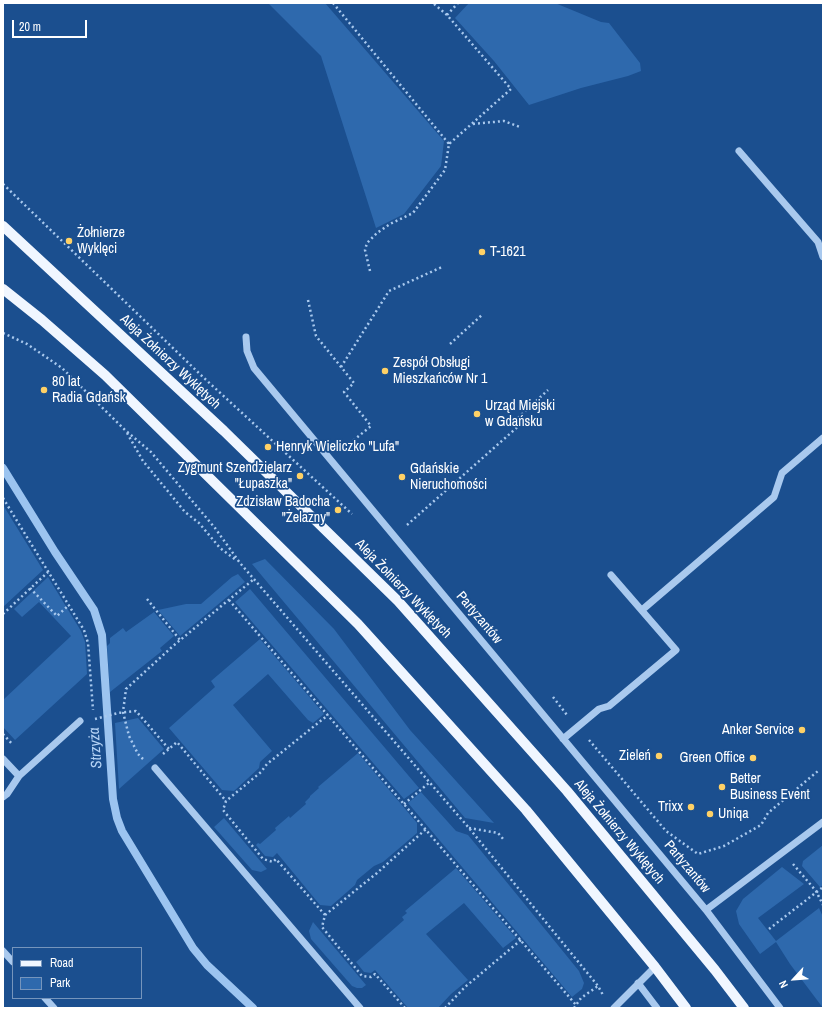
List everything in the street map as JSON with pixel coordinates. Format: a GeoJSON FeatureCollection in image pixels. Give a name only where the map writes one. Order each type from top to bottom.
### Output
{"type":"FeatureCollection","features":[{"type":"Feature","properties":{"kind":"main road","name":"Aleja Żołnierzy Wyklętych"},"geometry":{"type":"LineString","coordinates":[[3,226],[224,431],[398,601],[567,791],[715,970],[744,1008]]}},
{"type":"Feature","properties":{"kind":"main road"},"geometry":{"type":"LineString","coordinates":[[3,289],[42,320],[104,375],[358,624],[526,810],[655,967],[686,1008]]}},
{"type":"Feature","properties":{"kind":"street"},"geometry":{"type":"LineString","coordinates":[[739,151],[818,242],[823,257]]}},
{"type":"Feature","properties":{"kind":"street","name":"Partyzantów"},"geometry":{"type":"LineString","coordinates":[[246,337],[246,351],[254,368],[706,910],[780,1008]]}},
{"type":"Feature","properties":{"kind":"street"},"geometry":{"type":"LineString","coordinates":[[642,610],[774,497],[782,473],[823,438]]}},
{"type":"Feature","properties":{"kind":"street"},"geometry":{"type":"LineString","coordinates":[[564,739],[599,709],[609,706],[676,650],[611,575]]}},
{"type":"Feature","properties":{"kind":"street"},"geometry":{"type":"LineString","coordinates":[[3,798],[19,776],[80,721]]}},
{"type":"Feature","properties":{"kind":"street"},"geometry":{"type":"LineString","coordinates":[[3,759],[19,776]]}},
{"type":"Feature","properties":{"kind":"street"},"geometry":{"type":"LineString","coordinates":[[152,767],[360,1008]]}},
{"type":"Feature","properties":{"kind":"street"},"geometry":{"type":"LineString","coordinates":[[706,910],[823,822]]}},
{"type":"Feature","properties":{"kind":"street"},"geometry":{"type":"LineString","coordinates":[[614,1008],[655,967]]}},
{"type":"Feature","properties":{"kind":"street"},"geometry":{"type":"LineString","coordinates":[[638,983],[657,1008]]}},
{"type":"Feature","properties":{"kind":"street"},"geometry":{"type":"LineString","coordinates":[[46,999],[54,1008]]}},
{"type":"Feature","properties":{"kind":"path"},"geometry":{"type":"LineString","coordinates":[[333,3],[449,144]]}},
{"type":"Feature","properties":{"kind":"path"},"geometry":{"type":"LineString","coordinates":[[370,271],[365,250],[367,243],[377,233],[390,224],[413,212],[444,170],[449,144],[511,89],[447,15],[434,3]]}},
{"type":"Feature","properties":{"kind":"path"},"geometry":{"type":"LineString","coordinates":[[447,15],[458,3]]}},
{"type":"Feature","properties":{"kind":"path"},"geometry":{"type":"LineString","coordinates":[[472,124],[504,121],[520,127]]}},
{"type":"Feature","properties":{"kind":"path"},"geometry":{"type":"LineString","coordinates":[[3,184],[204,378],[355,517]]}},
{"type":"Feature","properties":{"kind":"path"},"geometry":{"type":"LineString","coordinates":[[341,367],[388,291],[442,267]]}},
{"type":"Feature","properties":{"kind":"path"},"geometry":{"type":"LineString","coordinates":[[308,300],[316,336],[354,383],[344,392],[371,426],[342,450]]}},
{"type":"Feature","properties":{"kind":"path"},"geometry":{"type":"LineString","coordinates":[[450,344],[483,314]]}},
{"type":"Feature","properties":{"kind":"path"},"geometry":{"type":"LineString","coordinates":[[3,333],[28,344],[62,368],[125,430],[151,452],[215,528],[240,563],[469,828],[598,986],[604,996]]}},
{"type":"Feature","properties":{"kind":"path"},"geometry":{"type":"LineString","coordinates":[[402,519],[407,525],[523,422],[518,417],[548,390]]}},
{"type":"Feature","properties":{"kind":"path"},"geometry":{"type":"LineString","coordinates":[[125,430],[143,461],[186,512],[199,523],[220,548],[240,563]]}},
{"type":"Feature","properties":{"kind":"path"},"geometry":{"type":"LineString","coordinates":[[3,498],[84,630],[88,643],[93,711]]}},
{"type":"Feature","properties":{"kind":"path"},"geometry":{"type":"LineString","coordinates":[[3,614],[48,571]]}},
{"type":"Feature","properties":{"kind":"path"},"geometry":{"type":"LineString","coordinates":[[226,801],[177,742],[152,767],[138,754],[129,736],[123,712],[126,689],[180,640],[254,579]]}},
{"type":"Feature","properties":{"kind":"path"},"geometry":{"type":"LineString","coordinates":[[30,588],[57,616],[69,605]]}},
{"type":"Feature","properties":{"kind":"path"},"geometry":{"type":"LineString","coordinates":[[147,599],[180,640]]}},
{"type":"Feature","properties":{"kind":"path"},"geometry":{"type":"LineString","coordinates":[[229,600],[521,940],[575,1007],[581,998],[598,986]]}},
{"type":"Feature","properties":{"kind":"path"},"geometry":{"type":"LineString","coordinates":[[549,693],[666,831],[698,854],[724,846],[761,825],[768,813],[818,771]]}},
{"type":"Feature","properties":{"kind":"path"},"geometry":{"type":"LineString","coordinates":[[97,718],[123,712],[136,711],[169,749]]}},
{"type":"Feature","properties":{"kind":"path"},"geometry":{"type":"LineString","coordinates":[[325,915],[276,859],[272,862],[263,859],[223,810],[226,801],[261,772],[268,764],[328,715]]}},
{"type":"Feature","properties":{"kind":"path"},"geometry":{"type":"LineString","coordinates":[[404,804],[430,782]]}},
{"type":"Feature","properties":{"kind":"path"},"geometry":{"type":"LineString","coordinates":[[469,828],[498,833],[504,840]]}},
{"type":"Feature","properties":{"kind":"path"},"geometry":{"type":"LineString","coordinates":[[404,1008],[375,974],[372,977],[362,976],[322,927],[325,915],[377,873],[426,829]]}},
{"type":"Feature","properties":{"kind":"path"},"geometry":{"type":"LineString","coordinates":[[793,865],[816,891],[823,905]]}},
{"type":"Feature","properties":{"kind":"path"},"geometry":{"type":"LineString","coordinates":[[769,929],[823,887]]}},
{"type":"Feature","properties":{"kind":"path"},"geometry":{"type":"LineString","coordinates":[[445,1008],[465,987],[521,940]]}},
{"type":"Feature","properties":{"kind":"green space"},"geometry":{"type":"Polygon","coordinates":[[[268,3],[325,3],[444,141],[441,166],[404,214],[376,228],[321,56],[268,3]]]}},
{"type":"Feature","properties":{"kind":"green space"},"geometry":{"type":"Polygon","coordinates":[[[469,3],[555,3],[601,22],[609,23],[640,63],[641,71],[529,105],[494,61],[455,18],[469,3]]]}},
{"type":"Feature","properties":{"kind":"green space"},"geometry":{"type":"Polygon","coordinates":[[[3,505],[43,570],[3,607],[3,505]]]}},
{"type":"Feature","properties":{"kind":"green space"},"geometry":{"type":"Polygon","coordinates":[[[265,559],[334,629],[410,730],[494,823],[465,818],[252,564],[265,559]]]}},
{"type":"Feature","properties":{"kind":"green space"},"geometry":{"type":"Polygon","coordinates":[[[238,574],[245,582],[180,636],[158,610],[186,604],[201,604],[232,577],[238,574]]]}},
{"type":"Feature","properties":{"kind":"green space"},"geometry":{"type":"Polygon","coordinates":[[[48,577],[81,631],[85,642],[87,674],[15,740],[3,727],[3,700],[71,636],[39,602],[22,617],[14,609],[48,577]]]}},
{"type":"Feature","properties":{"kind":"green space"},"geometry":{"type":"Polygon","coordinates":[[[250,589],[419,788],[404,799],[235,602],[250,589]]]}},
{"type":"Feature","properties":{"kind":"green space"},"geometry":{"type":"Polygon","coordinates":[[[154,612],[174,636],[160,648],[162,651],[110,692],[107,646],[110,643],[110,638],[123,628],[126,632],[154,612]]]}},
{"type":"Feature","properties":{"kind":"green space"},"geometry":{"type":"Polygon","coordinates":[[[260,639],[324,714],[313,723],[308,720],[268,674],[233,705],[272,751],[260,762],[259,768],[234,791],[222,790],[169,728],[215,687],[211,681],[260,639]]]}},
{"type":"Feature","properties":{"kind":"green space"},"geometry":{"type":"Polygon","coordinates":[[[138,718],[164,749],[119,789],[115,723],[138,718]]]}},
{"type":"Feature","properties":{"kind":"green space"},"geometry":{"type":"Polygon","coordinates":[[[358,753],[417,823],[417,833],[383,862],[374,866],[357,880],[355,885],[331,906],[320,905],[277,853],[273,857],[265,856],[256,845],[258,843],[260,844],[276,830],[275,828],[289,816],[290,818],[306,804],[305,802],[319,788],[318,787],[358,753]]]}},
{"type":"Feature","properties":{"kind":"green space"},"geometry":{"type":"Polygon","coordinates":[[[421,792],[456,831],[468,835],[579,971],[584,983],[582,989],[572,997],[408,803],[421,792]]]}},
{"type":"Feature","properties":{"kind":"green space"},"geometry":{"type":"Polygon","coordinates":[[[224,818],[267,869],[261,872],[252,870],[214,827],[224,818]]]}},
{"type":"Feature","properties":{"kind":"green space"},"geometry":{"type":"Polygon","coordinates":[[[823,845],[823,885],[820,887],[802,866],[803,861],[823,845]]]}},
{"type":"Feature","properties":{"kind":"green space"},"geometry":{"type":"Polygon","coordinates":[[[782,867],[804,884],[758,918],[776,941],[819,908],[823,917],[823,1008],[790,964],[776,942],[760,954],[739,924],[736,911],[743,899],[782,867]]]}},
{"type":"Feature","properties":{"kind":"green space"},"geometry":{"type":"Polygon","coordinates":[[[456,868],[516,938],[503,948],[464,903],[426,934],[468,980],[451,994],[438,1008],[408,1008],[375,970],[371,973],[364,972],[356,962],[404,920],[402,917],[407,913],[405,911],[456,868]]]}},
{"type":"Feature","properties":{"kind":"green space"},"geometry":{"type":"Polygon","coordinates":[[[313,922],[366,985],[362,988],[352,986],[311,939],[309,931],[313,922]]]}},
{"type":"Feature","properties":{"kind":"waterway","name":"Strzyża"},"geometry":{"type":"LineString","coordinates":[[3,468],[55,552],[94,610],[102,635],[113,799],[117,818],[122,831],[193,948],[207,965],[253,1008]]}},
{"type":"Feature","properties":{"kind":"place","name":"Żołnierze Wyklęci"},"geometry":{"type":"Point","coordinates":[69,241]}},
{"type":"Feature","properties":{"kind":"place","name":"T-1621"},"geometry":{"type":"Point","coordinates":[482,252]}},
{"type":"Feature","properties":{"kind":"place","name":"Zespół Obsługi Mieszkańców Nr 1"},"geometry":{"type":"Point","coordinates":[385,371]}},
{"type":"Feature","properties":{"kind":"place","name":"80 lat Radia Gdańsk"},"geometry":{"type":"Point","coordinates":[44,390]}},
{"type":"Feature","properties":{"kind":"place","name":"Urząd Miejski w Gdańsku"},"geometry":{"type":"Point","coordinates":[477,414]}},
{"type":"Feature","properties":{"kind":"place","name":"Henryk Wieliczko \"Lufa\""},"geometry":{"type":"Point","coordinates":[268,447]}},
{"type":"Feature","properties":{"kind":"place","name":"Zygmunt Szendzielarz \"Łupaszka\""},"geometry":{"type":"Point","coordinates":[300,476]}},
{"type":"Feature","properties":{"kind":"place","name":"Gdańskie Nieruchomości"},"geometry":{"type":"Point","coordinates":[402,477]}},
{"type":"Feature","properties":{"kind":"place","name":"Zdzisław Badocha \"Żelazny\""},"geometry":{"type":"Point","coordinates":[338,510]}},
{"type":"Feature","properties":{"kind":"place","name":"Anker Service"},"geometry":{"type":"Point","coordinates":[802,730]}},
{"type":"Feature","properties":{"kind":"place","name":"Zieleń"},"geometry":{"type":"Point","coordinates":[659,756]}},
{"type":"Feature","properties":{"kind":"place","name":"Green Office"},"geometry":{"type":"Point","coordinates":[753,758]}},
{"type":"Feature","properties":{"kind":"place","name":"Better Business Event"},"geometry":{"type":"Point","coordinates":[722,787]}},
{"type":"Feature","properties":{"kind":"place","name":"Trixx"},"geometry":{"type":"Point","coordinates":[691,807]}},
{"type":"Feature","properties":{"kind":"place","name":"Uniqa"},"geometry":{"type":"Point","coordinates":[710,814]}}]}
